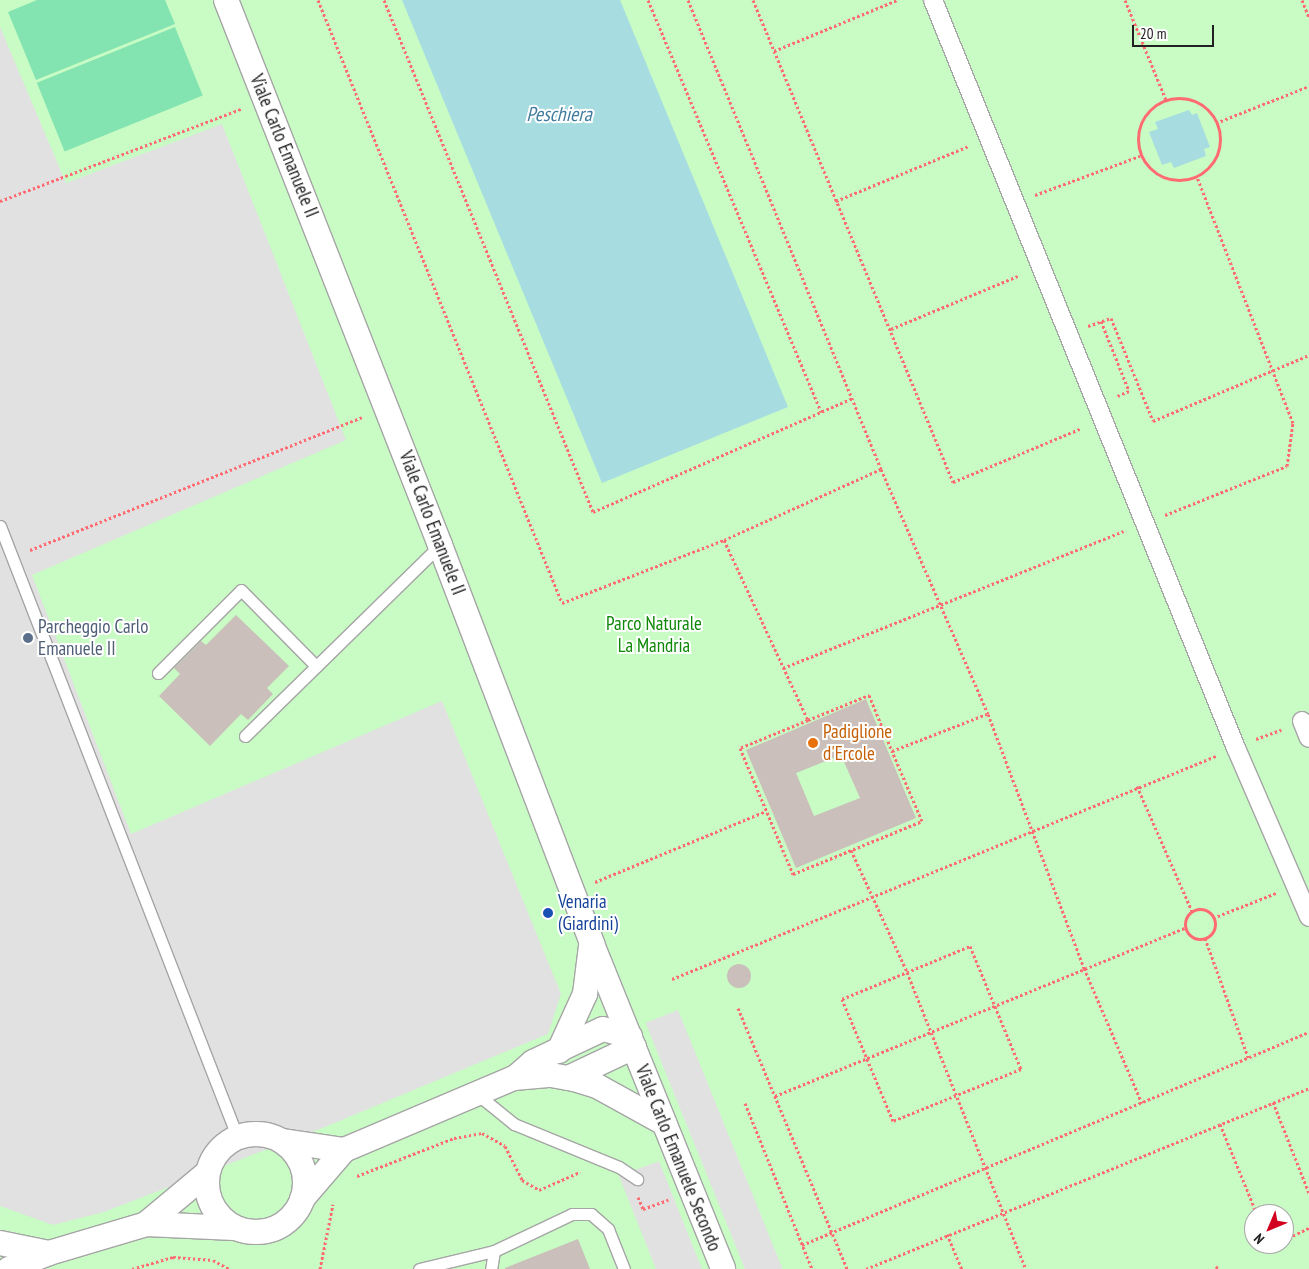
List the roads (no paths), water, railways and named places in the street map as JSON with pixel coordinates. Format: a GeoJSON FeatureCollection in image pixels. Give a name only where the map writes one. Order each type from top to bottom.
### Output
{"type":"FeatureCollection","features":[{"type":"Feature","properties":{"kind":"street","name":"Viale Carlo Emanuele II"},"geometry":{"type":"LineString","coordinates":[[226,0],[387,408],[571,891],[632,1042]]}},
{"type":"Feature","properties":{"kind":"street"},"geometry":{"type":"LineString","coordinates":[[933,0],[1039,266],[1236,748],[1309,917]]}},
{"type":"Feature","properties":{"kind":"street"},"geometry":{"type":"LineString","coordinates":[[1302,721],[1309,738]]}},
{"type":"Feature","properties":{"kind":"street"},"geometry":{"type":"LineString","coordinates":[[559,1051],[585,994],[592,944]]}},
{"type":"Feature","properties":{"kind":"street"},"geometry":{"type":"LineString","coordinates":[[9,1269],[50,1253],[146,1224],[234,1228],[250,1232],[275,1228],[295,1214],[302,1199],[344,1150],[514,1078],[533,1062],[603,1029],[632,1042]]}},
{"type":"Feature","properties":{"kind":"street"},"geometry":{"type":"LineString","coordinates":[[568,1078],[632,1042]]}},
{"type":"Feature","properties":{"kind":"street","name":"Viale Carlo Emanuele Secondo"},"geometry":{"type":"LineString","coordinates":[[632,1042],[723,1269]]}},
{"type":"Feature","properties":{"kind":"street"},"geometry":{"type":"LineString","coordinates":[[514,1078],[551,1075],[597,1086],[664,1122]]}},
{"type":"Feature","properties":{"kind":"street"},"geometry":{"type":"LineString","coordinates":[[146,1224],[207,1173],[223,1145],[237,1136],[253,1133],[284,1141],[344,1150]]}},
{"type":"Feature","properties":{"kind":"street"},"geometry":{"type":"LineString","coordinates":[[284,1141],[303,1167],[302,1199]]}},
{"type":"Feature","properties":{"kind":"street"},"geometry":{"type":"LineString","coordinates":[[207,1173],[211,1204],[234,1228]]}},
{"type":"Feature","properties":{"kind":"street"},"geometry":{"type":"LineString","coordinates":[[0,1243],[50,1253]]}},
{"type":"Feature","properties":{"kind":"lane"},"geometry":{"type":"LineString","coordinates":[[0,526],[237,1136]]}},
{"type":"Feature","properties":{"kind":"lane"},"geometry":{"type":"LineString","coordinates":[[245,736],[440,545]]}},
{"type":"Feature","properties":{"kind":"lane"},"geometry":{"type":"LineString","coordinates":[[158,674],[242,590],[316,666]]}},
{"type":"Feature","properties":{"kind":"lane"},"geometry":{"type":"LineString","coordinates":[[477,1094],[514,1124],[619,1167],[636,1183]]}},
{"type":"Feature","properties":{"kind":"lane"},"geometry":{"type":"LineString","coordinates":[[418,1268],[494,1251],[572,1214],[591,1214],[608,1229],[624,1269]]}},
{"type":"Feature","properties":{"kind":"lane"},"geometry":{"type":"LineString","coordinates":[[491,1269],[494,1251]]}},
{"type":"Feature","properties":{"kind":"water","name":"Peschiera"},"geometry":{"type":"Polygon","coordinates":[[[402,0],[620,0],[788,407],[602,483],[402,0]]]}},
{"type":"Feature","properties":{"kind":"water"},"geometry":{"type":"Polygon","coordinates":[[[1189,110],[1192,115],[1197,113],[1210,147],[1204,149],[1206,156],[1174,168],[1171,162],[1162,165],[1149,132],[1158,129],[1155,122],[1189,110]]]}},
{"type":"Feature","properties":{"kind":"place","name":"Parcheggio Carlo Emanuele II"},"geometry":{"type":"Point","coordinates":[28,638]}},
{"type":"Feature","properties":{"kind":"place","name":"Padiglione d'Ercole"},"geometry":{"type":"Point","coordinates":[813,743]}},
{"type":"Feature","properties":{"kind":"place","name":"Venaria (Giardini)"},"geometry":{"type":"Point","coordinates":[548,913]}},
{"type":"Feature","properties":{"kind":"park label","name":"Parco Naturale La Mandria"},"geometry":{"type":"Point","coordinates":[654,635]}}]}
